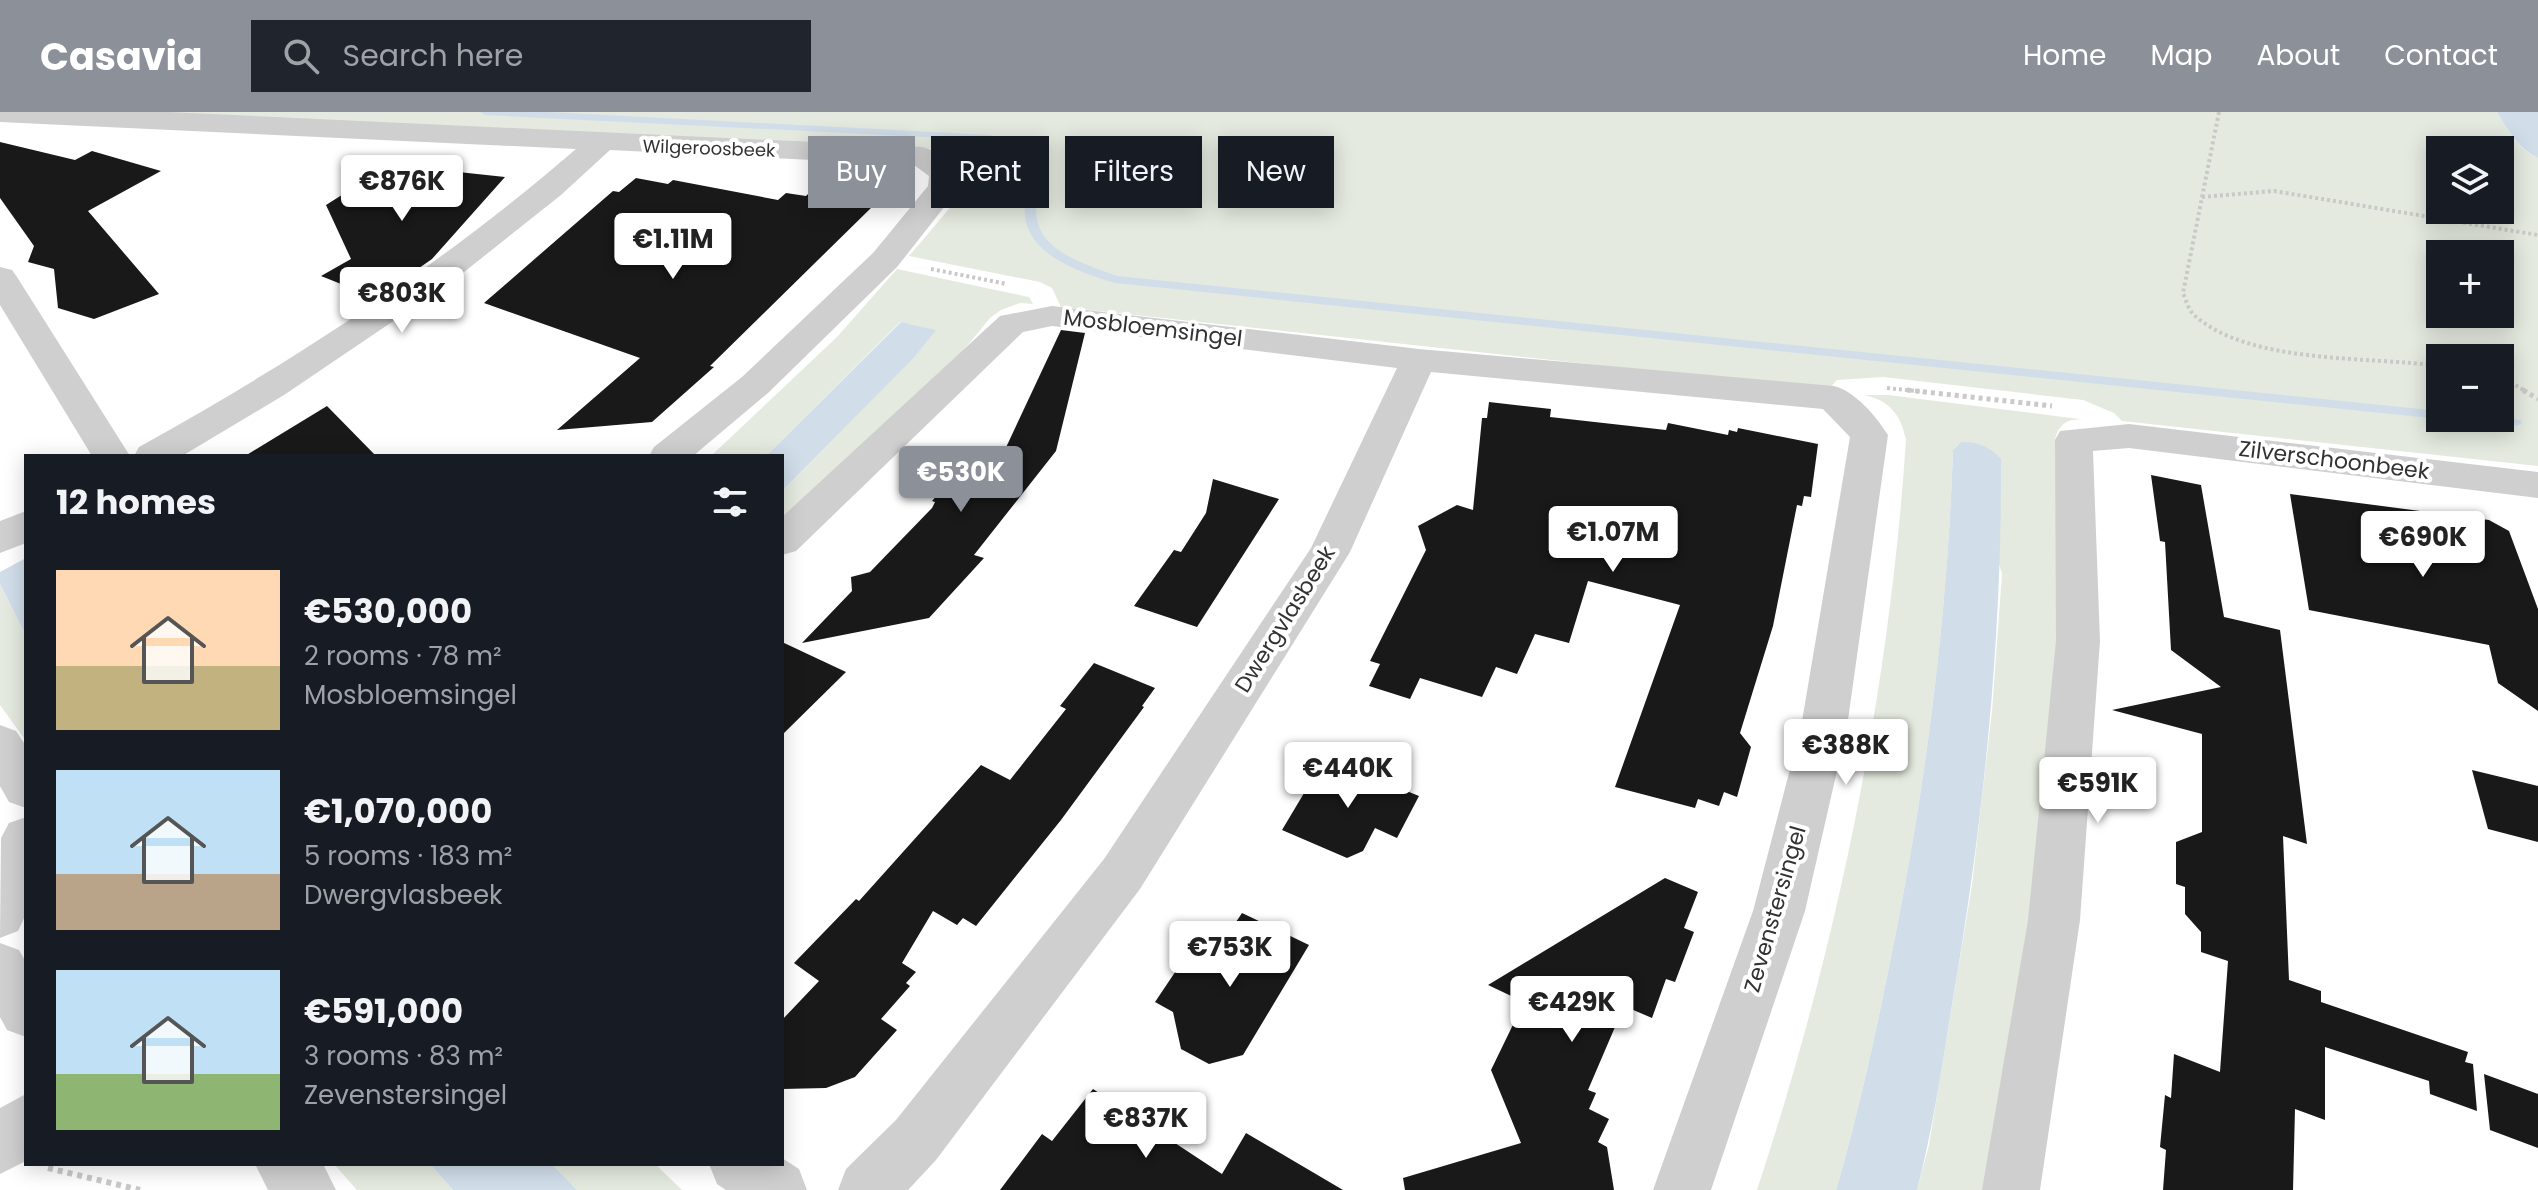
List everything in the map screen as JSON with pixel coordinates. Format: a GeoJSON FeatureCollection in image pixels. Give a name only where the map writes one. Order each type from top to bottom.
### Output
{"type":"FeatureCollection","features":[{"type":"Feature","properties":{"kind":"street","name":"Wilgeroosbeek"},"geometry":{"type":"LineString","coordinates":[[0,113],[922,156],[944,173],[944,187],[885,260]]}},
{"type":"Feature","properties":{"kind":"street"},"geometry":{"type":"LineString","coordinates":[[157,454],[262,395],[452,265],[601,143]]}},
{"type":"Feature","properties":{"kind":"street"},"geometry":{"type":"LineString","coordinates":[[670,454],[755,385],[885,260]]}},
{"type":"Feature","properties":{"kind":"street"},"geometry":{"type":"LineString","coordinates":[[0,277],[110,454]]}},
{"type":"Feature","properties":{"kind":"street","name":"Mosbloemsingel"},"geometry":{"type":"LineString","coordinates":[[784,539],[1012,323],[1052,316],[1419,360]]}},
{"type":"Feature","properties":{"kind":"street"},"geometry":{"type":"LineString","coordinates":[[1419,360],[1834,398]]}},
{"type":"Feature","properties":{"kind":"street","name":"Dwergvlasbeek"},"geometry":{"type":"LineString","coordinates":[[867,1190],[916,1140],[1122,874],[1329,552],[1419,360]]}},
{"type":"Feature","properties":{"kind":"street","name":"Zevenstersingel"},"geometry":{"type":"LineString","coordinates":[[1682,1190],[1779,911],[1824,727],[1869,435],[1834,398]]}},
{"type":"Feature","properties":{"kind":"street"},"geometry":{"type":"LineString","coordinates":[[2011,1190],[2054,920],[2078,641],[2074,440],[2129,436]]}},
{"type":"Feature","properties":{"kind":"street","name":"Zilverschoonbeek"},"geometry":{"type":"LineString","coordinates":[[2129,436],[2538,485]]}},
{"type":"Feature","properties":{"kind":"street"},"geometry":{"type":"LineString","coordinates":[[0,539],[24,526]]}},
{"type":"Feature","properties":{"kind":"street"},"geometry":{"type":"LineString","coordinates":[[0,744],[24,785]]}},
{"type":"Feature","properties":{"kind":"street"},"geometry":{"type":"LineString","coordinates":[[0,915],[22,866],[24,852]]}},
{"type":"Feature","properties":{"kind":"street"},"geometry":{"type":"LineString","coordinates":[[0,967],[24,1009]]}},
{"type":"Feature","properties":{"kind":"street"},"geometry":{"type":"LineString","coordinates":[[0,1146],[24,1124]]}},
{"type":"Feature","properties":{"kind":"street"},"geometry":{"type":"LineString","coordinates":[[286,1166],[307,1190]]}},
{"type":"Feature","properties":{"kind":"street"},"geometry":{"type":"LineString","coordinates":[[741,1166],[778,1190]]}},
{"type":"Feature","properties":{"kind":"path"},"geometry":{"type":"LineString","coordinates":[[2219,112],[2183,293],[2191,313],[2230,337],[2278,350],[2426,364]]}},
{"type":"Feature","properties":{"kind":"path"},"geometry":{"type":"LineString","coordinates":[[2202,197],[2274,191],[2538,235]]}},
{"type":"Feature","properties":{"kind":"path"},"geometry":{"type":"LineString","coordinates":[[885,260],[1039,290],[1052,316]]}},
{"type":"Feature","properties":{"kind":"path"},"geometry":{"type":"LineString","coordinates":[[2514,384],[2538,399]]}},
{"type":"Feature","properties":{"kind":"path"},"geometry":{"type":"LineString","coordinates":[[1834,398],[1860,385],[2092,410],[2129,436]]}},
{"type":"Feature","properties":{"kind":"path"},"geometry":{"type":"LineString","coordinates":[[40,1166],[140,1190]]}},
{"type":"Feature","properties":{"kind":"shaded area"},"geometry":{"type":"Polygon","coordinates":[[[38,112],[2497,112],[2513,136],[2426,136],[2426,224],[2514,224],[2514,137],[2538,158],[2538,466],[2122,421],[2114,413],[2083,400],[1883,377],[1837,380],[1828,390],[1061,307],[1052,288],[1040,282],[909,256],[950,208],[1049,208],[1049,136],[931,136],[931,149],[915,148],[915,136],[808,136],[808,144],[38,112]]]}},
{"type":"Feature","properties":{"kind":"shaded area"},"geometry":{"type":"Polygon","coordinates":[[[2497,112],[2538,112],[2538,158],[2520,144],[2497,112]]]}},
{"type":"Feature","properties":{"kind":"shaded area"},"geometry":{"type":"Polygon","coordinates":[[[897,269],[1029,297],[1033,304],[1020,303],[990,318],[948,369],[784,537],[784,489],[913,359],[935,330],[900,322],[768,454],[713,454],[837,337],[897,269]]]}},
{"type":"Feature","properties":{"kind":"shaded area"},"geometry":{"type":"Polygon","coordinates":[[[901,322],[936,330],[913,359],[784,489],[784,454],[768,454],[901,322]]]}},
{"type":"Feature","properties":{"kind":"shaded area"},"geometry":{"type":"Polygon","coordinates":[[[1865,395],[1888,395],[2087,420],[2066,422],[2055,440],[2059,587],[2054,728],[2003,1190],[1917,1190],[1929,1145],[1972,885],[1992,711],[2002,574],[1961,442],[1953,450],[1939,647],[1923,777],[1901,907],[1844,1163],[1836,1190],[1757,1190],[1786,1099],[1835,913],[1855,820],[1887,630],[1906,440],[1893,410],[1865,395]]]}},
{"type":"Feature","properties":{"kind":"shaded area"},"geometry":{"type":"Polygon","coordinates":[[[1961,442],[1983,446],[2001,459],[1998,593],[1982,794],[1965,927],[1942,1067],[1917,1190],[1836,1190],[1870,1055],[1901,907],[1923,777],[1939,647],[1953,450],[1961,442]]]}},
{"type":"Feature","properties":{"kind":"shaded area"},"geometry":{"type":"Polygon","coordinates":[[[24,559],[24,632],[0,584],[0,572],[24,559]]]}},
{"type":"Feature","properties":{"kind":"shaded area"},"geometry":{"type":"Polygon","coordinates":[[[0,584],[24,632],[24,738],[0,705],[0,584]]]}},
{"type":"Feature","properties":{"kind":"shaded area"},"geometry":{"type":"Polygon","coordinates":[[[336,1166],[432,1166],[453,1190],[357,1190],[336,1166]]]}},
{"type":"Feature","properties":{"kind":"shaded area"},"geometry":{"type":"Polygon","coordinates":[[[432,1166],[554,1166],[577,1190],[453,1190],[432,1166]]]}},
{"type":"Feature","properties":{"kind":"shaded area"},"geometry":{"type":"Polygon","coordinates":[[[554,1166],[657,1166],[682,1190],[577,1190],[554,1166]]]}},
{"type":"Feature","properties":{"kind":"building"},"geometry":{"type":"Polygon","coordinates":[[[0,142],[75,160],[92,151],[161,171],[88,211],[159,294],[94,319],[58,308],[54,269],[28,262],[34,246],[0,198],[0,142]]]}},
{"type":"Feature","properties":{"kind":"building"},"geometry":{"type":"Polygon","coordinates":[[[380,171],[449,171],[505,177],[432,259],[376,298],[321,276],[351,259],[326,205],[380,171]]]}},
{"type":"Feature","properties":{"kind":"building"},"geometry":{"type":"Polygon","coordinates":[[[636,178],[668,184],[673,180],[778,200],[786,193],[808,194],[808,208],[871,208],[710,366],[714,367],[652,422],[557,430],[640,358],[484,303],[613,191],[619,192],[636,178]]]}},
{"type":"Feature","properties":{"kind":"building"},"geometry":{"type":"Polygon","coordinates":[[[1061,330],[1085,333],[1056,451],[974,555],[984,558],[929,618],[802,643],[852,591],[851,577],[870,572],[932,508],[935,502],[932,501],[977,450],[1002,456],[1061,330]]]}},
{"type":"Feature","properties":{"kind":"building"},"geometry":{"type":"Polygon","coordinates":[[[1489,402],[1551,409],[1550,417],[1666,430],[1668,423],[1728,435],[1729,430],[1737,432],[1738,428],[1818,444],[1811,497],[1804,496],[1802,506],[1797,505],[1773,626],[1740,733],[1751,747],[1737,797],[1724,792],[1719,806],[1698,799],[1695,808],[1615,787],[1680,605],[1588,581],[1569,643],[1535,634],[1517,674],[1496,667],[1482,697],[1420,678],[1410,699],[1369,686],[1380,664],[1370,661],[1426,550],[1418,526],[1457,505],[1473,510],[1482,418],[1487,418],[1489,402]]]}},
{"type":"Feature","properties":{"kind":"building"},"geometry":{"type":"Polygon","coordinates":[[[327,406],[374,454],[248,454],[327,406]]]}},
{"type":"Feature","properties":{"kind":"building"},"geometry":{"type":"Polygon","coordinates":[[[2151,475],[2201,485],[2224,617],[2280,630],[2307,844],[2283,836],[2289,980],[2321,991],[2321,1002],[2468,1052],[2465,1062],[2473,1064],[2477,1111],[2430,1094],[2429,1081],[2325,1047],[2325,1120],[2295,1109],[2293,1190],[2163,1190],[2166,1150],[2160,1147],[2165,1095],[2171,1098],[2174,1054],[2220,1072],[2228,961],[2201,952],[2201,932],[2185,914],[2185,887],[2176,884],[2176,842],[2202,832],[2202,734],[2112,710],[2221,687],[2171,650],[2165,542],[2160,541],[2151,475]]]}},
{"type":"Feature","properties":{"kind":"building"},"geometry":{"type":"Polygon","coordinates":[[[1213,479],[1279,499],[1197,627],[1134,606],[1174,550],[1181,552],[1206,513],[1213,479]]]}},
{"type":"Feature","properties":{"kind":"building"},"geometry":{"type":"Polygon","coordinates":[[[2290,494],[2489,520],[2509,531],[2538,609],[2538,711],[2498,683],[2489,645],[2309,610],[2290,494]]]}},
{"type":"Feature","properties":{"kind":"building"},"geometry":{"type":"Polygon","coordinates":[[[784,643],[846,672],[784,733],[784,643]]]}},
{"type":"Feature","properties":{"kind":"building"},"geometry":{"type":"Polygon","coordinates":[[[1094,663],[1155,688],[1061,820],[976,926],[963,918],[957,925],[933,911],[902,963],[916,972],[906,983],[910,986],[881,1019],[897,1030],[855,1077],[826,1088],[784,1089],[784,1018],[819,981],[794,963],[856,899],[859,901],[981,765],[1010,780],[1066,709],[1060,706],[1094,663]]]}},
{"type":"Feature","properties":{"kind":"building"},"geometry":{"type":"Polygon","coordinates":[[[1325,758],[1419,796],[1397,838],[1375,828],[1363,851],[1347,858],[1282,830],[1325,758]]]}},
{"type":"Feature","properties":{"kind":"building"},"geometry":{"type":"Polygon","coordinates":[[[2472,770],[2538,786],[2538,842],[2488,829],[2472,770]]]}},
{"type":"Feature","properties":{"kind":"building"},"geometry":{"type":"Polygon","coordinates":[[[1665,878],[1698,892],[1684,928],[1694,932],[1675,982],[1666,979],[1652,1018],[1624,1006],[1588,1090],[1596,1093],[1589,1109],[1609,1119],[1598,1142],[1607,1147],[1614,1190],[1405,1190],[1403,1178],[1521,1143],[1491,1070],[1524,1002],[1488,985],[1665,878]]]}},
{"type":"Feature","properties":{"kind":"building"},"geometry":{"type":"Polygon","coordinates":[[[1242,913],[1309,945],[1243,1055],[1209,1064],[1181,1049],[1173,1012],[1155,1002],[1196,941],[1216,952],[1242,913]]]}},
{"type":"Feature","properties":{"kind":"building"},"geometry":{"type":"Polygon","coordinates":[[[2484,1074],[2538,1094],[2538,1148],[2490,1130],[2484,1074]]]}},
{"type":"Feature","properties":{"kind":"building"},"geometry":{"type":"Polygon","coordinates":[[[1093,1089],[1222,1174],[1246,1133],[1343,1190],[1000,1190],[1042,1134],[1052,1141],[1093,1089]]]}},
{"type":"Feature","properties":{"kind":"waterway"},"geometry":{"type":"LineString","coordinates":[[485,112],[986,137],[1018,147],[1037,166],[1031,217],[1041,241],[1063,258],[1115,279],[2426,414]]}}]}
